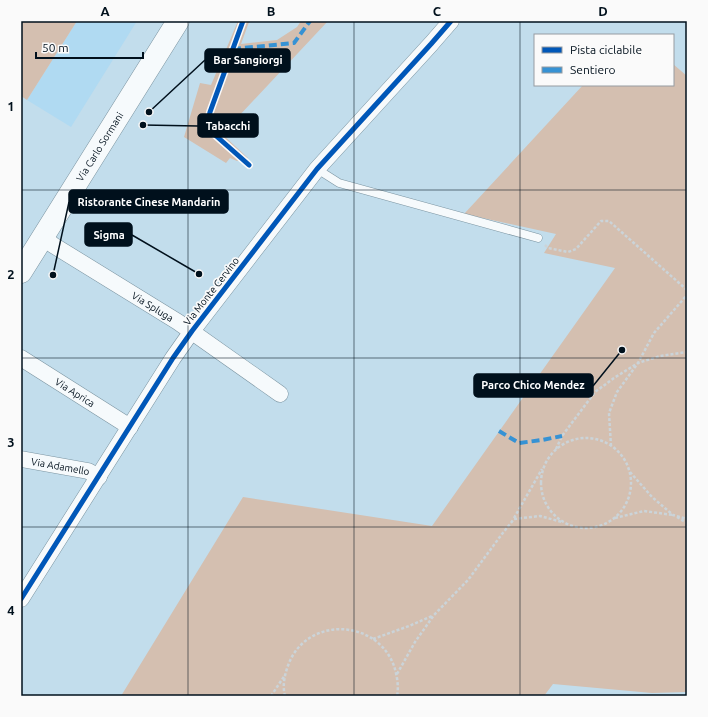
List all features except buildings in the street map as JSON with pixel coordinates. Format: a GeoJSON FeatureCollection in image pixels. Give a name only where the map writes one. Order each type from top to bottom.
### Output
{"type":"FeatureCollection","features":[{"type":"Feature","properties":{"kind":"main road","name":"Via Carlo Sormani"},"geometry":{"type":"LineString","coordinates":[[21,272],[178,21]]}},
{"type":"Feature","properties":{"kind":"street","name":"Via Monte Cervino"},"geometry":{"type":"LineString","coordinates":[[21,599],[173,358],[192,331],[317,169],[451,21]]}},
{"type":"Feature","properties":{"kind":"street","name":"Via Spluga"},"geometry":{"type":"LineString","coordinates":[[42,237],[192,331],[280,394]]}},
{"type":"Feature","properties":{"kind":"street","name":"Via Aprica"},"geometry":{"type":"LineString","coordinates":[[21,358],[130,426]]}},
{"type":"Feature","properties":{"kind":"street","name":"Via Adamello"},"geometry":{"type":"LineString","coordinates":[[21,459],[88,471],[99,477]]}},
{"type":"Feature","properties":{"kind":"lane"},"geometry":{"type":"LineString","coordinates":[[317,169],[339,183],[538,238]]}},
{"type":"Feature","properties":{"kind":"path"},"geometry":{"type":"LineString","coordinates":[[548,248],[568,252],[576,249],[601,221],[609,221],[687,290]]}},
{"type":"Feature","properties":{"kind":"path"},"geometry":{"type":"LineString","coordinates":[[611,446],[609,413],[617,392],[638,363],[654,333],[687,295]]}},
{"type":"Feature","properties":{"kind":"path"},"geometry":{"type":"LineString","coordinates":[[397,674],[414,642],[434,615],[468,580],[514,519],[549,457],[556,449],[562,436],[595,392],[638,363],[660,356],[687,352]]}},
{"type":"Feature","properties":{"kind":"path"},"geometry":{"type":"LineString","coordinates":[[514,519],[540,516],[577,528],[590,528],[604,525],[615,518],[623,508],[629,496],[631,484],[629,471],[619,453],[611,446],[598,440],[583,438],[569,442],[556,449]]}},
{"type":"Feature","properties":{"kind":"path"},"geometry":{"type":"LineString","coordinates":[[544,466],[541,479],[542,492],[546,504],[554,515],[564,523]]}},
{"type":"Feature","properties":{"kind":"path"},"geometry":{"type":"LineString","coordinates":[[629,471],[652,497],[673,515],[687,523]]}},
{"type":"Feature","properties":{"kind":"path"},"geometry":{"type":"LineString","coordinates":[[615,518],[644,511],[687,518]]}},
{"type":"Feature","properties":{"kind":"path"},"geometry":{"type":"LineString","coordinates":[[373,639],[434,615]]}},
{"type":"Feature","properties":{"kind":"path"},"geometry":{"type":"LineString","coordinates":[[271,696],[285,674],[292,656],[304,643],[320,633],[338,629],[356,631],[373,639],[384,648],[392,660],[397,674],[397,696]]}},
{"type":"Feature","properties":{"kind":"path"},"geometry":{"type":"LineString","coordinates":[[285,674],[285,696]]}},
{"type":"Feature","properties":{"kind":"shaded area"},"geometry":{"type":"Polygon","coordinates":[[[21,21],[77,21],[27,100],[21,96],[21,21]]]}},
{"type":"Feature","properties":{"kind":"shaded area"},"geometry":{"type":"Polygon","coordinates":[[[77,21],[137,21],[71,127],[27,100],[77,21]]]}},
{"type":"Feature","properties":{"kind":"shaded area"},"geometry":{"type":"Polygon","coordinates":[[[238,21],[249,21],[241,44],[277,40],[297,27],[301,21],[328,21],[222,134],[248,158],[237,161],[230,158],[226,163],[184,137],[200,83],[211,85],[238,21]]]}},
{"type":"Feature","properties":{"kind":"shaded area"},"geometry":{"type":"Polygon","coordinates":[[[674,65],[687,76],[687,692],[652,693],[553,684],[544,696],[121,696],[243,497],[432,526],[615,268],[544,253],[556,234],[464,214],[582,86],[674,86],[674,65]]]}},
{"type":"Feature","properties":{"kind":"marked path"},"geometry":{"type":"LineString","coordinates":[[233,49],[294,43],[310,21]]}},
{"type":"Feature","properties":{"kind":"marked path"},"geometry":{"type":"LineString","coordinates":[[499,431],[519,443],[562,436]]}},
{"type":"Feature","properties":{"kind":"cycle path"},"geometry":{"type":"LineString","coordinates":[[243,21],[210,112],[208,122],[214,134],[249,165]]}},
{"type":"Feature","properties":{"kind":"cycle path"},"geometry":{"type":"LineString","coordinates":[[21,599],[173,358],[192,331],[317,169],[451,21]]}},
{"type":"Feature","properties":{"kind":"place","name":"Bar Sangiorgi"},"geometry":{"type":"Point","coordinates":[149,112]}},
{"type":"Feature","properties":{"kind":"place","name":"Tabacchi"},"geometry":{"type":"Point","coordinates":[143,125]}},
{"type":"Feature","properties":{"kind":"place","name":"Sigma"},"geometry":{"type":"Point","coordinates":[199,274]}},
{"type":"Feature","properties":{"kind":"place","name":"Ristorante Cinese Mandarin"},"geometry":{"type":"Point","coordinates":[53,275]}},
{"type":"Feature","properties":{"kind":"place","name":"Parco Chico Mendez"},"geometry":{"type":"Point","coordinates":[622,350]}}]}
